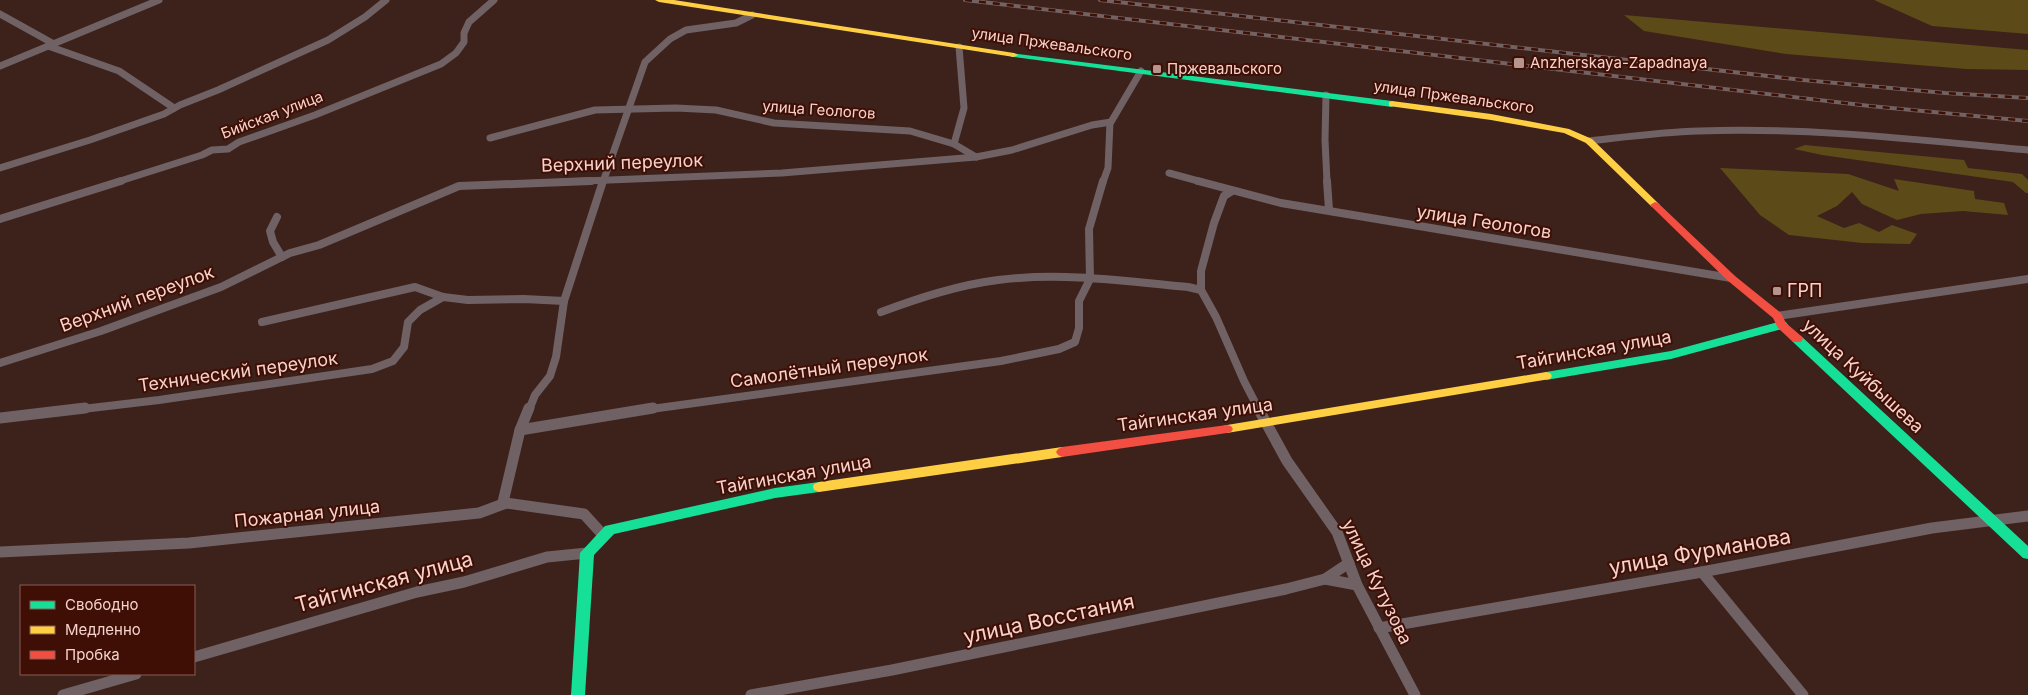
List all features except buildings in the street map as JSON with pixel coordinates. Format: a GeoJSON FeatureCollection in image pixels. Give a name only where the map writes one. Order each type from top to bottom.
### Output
{"type":"FeatureCollection","features":[{"type":"Feature","properties":{"kind":"street"},"geometry":{"type":"LineString","coordinates":[[0,66],[159,0]]}},
{"type":"Feature","properties":{"kind":"street"},"geometry":{"type":"LineString","coordinates":[[0,168],[90,140],[164,114],[328,40],[365,17],[386,0]]}},
{"type":"Feature","properties":{"kind":"street","name":"Бийская улица"},"geometry":{"type":"LineString","coordinates":[[0,220],[202,155],[212,150],[228,149],[238,142],[441,64],[456,54],[464,42],[464,33],[469,22],[494,0]]}},
{"type":"Feature","properties":{"kind":"street","name":"улица Пржевальского"},"geometry":{"type":"LineString","coordinates":[[659,0],[959,47],[1541,125],[1566,130],[1589,141]]}},
{"type":"Feature","properties":{"kind":"street"},"geometry":{"type":"LineString","coordinates":[[0,14],[51,45],[119,71],[174,108]]}},
{"type":"Feature","properties":{"kind":"street"},"geometry":{"type":"LineString","coordinates":[[506,503],[503,502],[520,430],[535,395],[550,376],[556,357],[564,301],[626,110],[644,62],[670,39],[686,30],[736,23],[752,14]]}},
{"type":"Feature","properties":{"kind":"street"},"geometry":{"type":"LineString","coordinates":[[954,144],[964,108],[959,47]]}},
{"type":"Feature","properties":{"kind":"street","name":"Самолётный переулок"},"geometry":{"type":"LineString","coordinates":[[520,430],[634,411],[1001,361],[1060,349],[1075,342],[1079,328],[1079,301],[1090,279],[1089,229],[1096,198],[1108,168],[1110,122],[1141,71]]}},
{"type":"Feature","properties":{"kind":"street"},"geometry":{"type":"LineString","coordinates":[[1326,95],[1325,140],[1328,210]]}},
{"type":"Feature","properties":{"kind":"street","name":"улица Геологов"},"geometry":{"type":"LineString","coordinates":[[490,138],[595,110],[676,108],[716,110],[774,123],[910,131],[954,144],[976,157]]}},
{"type":"Feature","properties":{"kind":"street"},"geometry":{"type":"LineString","coordinates":[[976,157],[1012,150],[1092,125],[1110,122]]}},
{"type":"Feature","properties":{"kind":"street"},"geometry":{"type":"LineString","coordinates":[[1589,141],[1670,133],[1784,132],[2028,150]]}},
{"type":"Feature","properties":{"kind":"street","name":"улица Куйбышева"},"geometry":{"type":"LineString","coordinates":[[1589,141],[1731,278],[1780,320],[2028,554]]}},
{"type":"Feature","properties":{"kind":"street","name":"Верхний переулок"},"geometry":{"type":"LineString","coordinates":[[0,363],[101,331],[221,287],[282,257],[319,245],[459,186],[782,173],[976,157]]}},
{"type":"Feature","properties":{"kind":"street","name":"улица Геологов"},"geometry":{"type":"LineString","coordinates":[[1169,173],[1281,203],[1731,278]]}},
{"type":"Feature","properties":{"kind":"street"},"geometry":{"type":"LineString","coordinates":[[881,312],[914,300],[973,284],[1031,278],[1090,279],[1188,286],[1200,290],[1201,271],[1214,223],[1224,196],[1232,191]]}},
{"type":"Feature","properties":{"kind":"street"},"geometry":{"type":"LineString","coordinates":[[277,217],[270,231],[273,242],[282,257]]}},
{"type":"Feature","properties":{"kind":"street","name":"Тайгинская улица"},"geometry":{"type":"LineString","coordinates":[[607,533],[775,493],[1266,423],[1671,355],[1780,320],[2028,280]]}},
{"type":"Feature","properties":{"kind":"street"},"geometry":{"type":"LineString","coordinates":[[262,322],[415,287],[443,296],[468,300],[524,299],[564,301]]}},
{"type":"Feature","properties":{"kind":"street","name":"улица Кутузова"},"geometry":{"type":"LineString","coordinates":[[1200,290],[1216,316],[1244,381],[1287,461],[1337,532],[1357,584],[1415,695]]}},
{"type":"Feature","properties":{"kind":"street","name":"Технический переулок"},"geometry":{"type":"LineString","coordinates":[[0,418],[159,400],[372,369],[393,361],[404,347],[408,322],[420,310],[443,296]]}},
{"type":"Feature","properties":{"kind":"street","name":"Пожарная улица"},"geometry":{"type":"LineString","coordinates":[[0,552],[189,542],[479,513],[506,503],[584,514],[607,533]]}},
{"type":"Feature","properties":{"kind":"street","name":"улица Фурманова"},"geometry":{"type":"LineString","coordinates":[[1379,628],[1702,572],[1915,531],[2028,516]]}},
{"type":"Feature","properties":{"kind":"street"},"geometry":{"type":"LineString","coordinates":[[578,695],[587,554],[607,533]]}},
{"type":"Feature","properties":{"kind":"street","name":"Тайгинская улица"},"geometry":{"type":"LineString","coordinates":[[195,657],[417,592],[464,582],[547,557],[587,554]]}},
{"type":"Feature","properties":{"kind":"street","name":"улица Восстания"},"geometry":{"type":"LineString","coordinates":[[751,695],[1007,646],[1286,589],[1325,579],[1349,563]]}},
{"type":"Feature","properties":{"kind":"street"},"geometry":{"type":"LineString","coordinates":[[1702,572],[1804,695]]}},
{"type":"Feature","properties":{"kind":"street"},"geometry":{"type":"LineString","coordinates":[[1325,579],[1357,584]]}},
{"type":"Feature","properties":{"kind":"street"},"geometry":{"type":"LineString","coordinates":[[63,695],[133,675]]}},
{"type":"Feature","properties":{"kind":"shaded area"},"geometry":{"type":"Polygon","coordinates":[[[1874,0],[2028,0],[2028,34],[1932,26],[1874,0]]]}},
{"type":"Feature","properties":{"kind":"shaded area"},"geometry":{"type":"Polygon","coordinates":[[[1624,15],[2028,50],[2028,70],[1966,69],[1786,54],[1644,31],[1624,15]]]}},
{"type":"Feature","properties":{"kind":"shaded area"},"geometry":{"type":"Polygon","coordinates":[[[1805,145],[1964,160],[1968,168],[2022,174],[2028,180],[2028,193],[2013,182],[1822,155],[1794,149],[1805,145]]]}},
{"type":"Feature","properties":{"kind":"shaded area"},"geometry":{"type":"Polygon","coordinates":[[[1720,168],[1848,174],[1899,191],[1894,179],[1974,191],[1975,199],[2004,203],[2008,215],[1963,211],[1921,214],[1897,220],[1862,204],[1852,192],[1837,206],[1817,216],[1844,228],[1859,223],[1879,232],[1892,225],[1917,234],[1910,244],[1862,243],[1789,235],[1760,215],[1720,168]]]}},
{"type":"Feature","properties":{"kind":"railway"},"geometry":{"type":"LineString","coordinates":[[965,0],[1870,106],[2028,121]]}},
{"type":"Feature","properties":{"kind":"railway"},"geometry":{"type":"LineString","coordinates":[[1100,0],[1803,80],[1945,93],[2028,98]]}},
{"type":"Feature","properties":{"kind":"traffic: fast"},"geometry":{"type":"LineString","coordinates":[[1014,55],[1392,104]]}},
{"type":"Feature","properties":{"kind":"traffic: fast"},"geometry":{"type":"LineString","coordinates":[[1546,376],[1671,355],[1782,325]]}},
{"type":"Feature","properties":{"kind":"traffic: fast"},"geometry":{"type":"LineString","coordinates":[[1797,339],[2028,554]]}},
{"type":"Feature","properties":{"kind":"traffic: fast"},"geometry":{"type":"LineString","coordinates":[[578,695],[587,553],[610,530],[775,493],[819,487]]}},
{"type":"Feature","properties":{"kind":"traffic: slow"},"geometry":{"type":"LineString","coordinates":[[659,0],[1014,55]]}},
{"type":"Feature","properties":{"kind":"traffic: slow"},"geometry":{"type":"LineString","coordinates":[[1392,104],[1491,117],[1566,131],[1589,141],[1655,205]]}},
{"type":"Feature","properties":{"kind":"traffic: slow"},"geometry":{"type":"LineString","coordinates":[[1227,429],[1546,376]]}},
{"type":"Feature","properties":{"kind":"traffic: slow"},"geometry":{"type":"LineString","coordinates":[[819,487],[1062,452]]}},
{"type":"Feature","properties":{"kind":"traffic: jam"},"geometry":{"type":"LineString","coordinates":[[1655,205],[1731,278],[1777,316],[1782,325],[1797,339]]}},
{"type":"Feature","properties":{"kind":"traffic: jam"},"geometry":{"type":"LineString","coordinates":[[1062,452],[1227,429]]}},
{"type":"Feature","properties":{"kind":"place","name":"Anzherskaya-Zapadnaya"},"geometry":{"type":"Point","coordinates":[1519,63]}},
{"type":"Feature","properties":{"kind":"place","name":"Пржевальского"},"geometry":{"type":"Point","coordinates":[1157,69]}},
{"type":"Feature","properties":{"kind":"place","name":"ГРП"},"geometry":{"type":"Point","coordinates":[1777,291]}}]}
